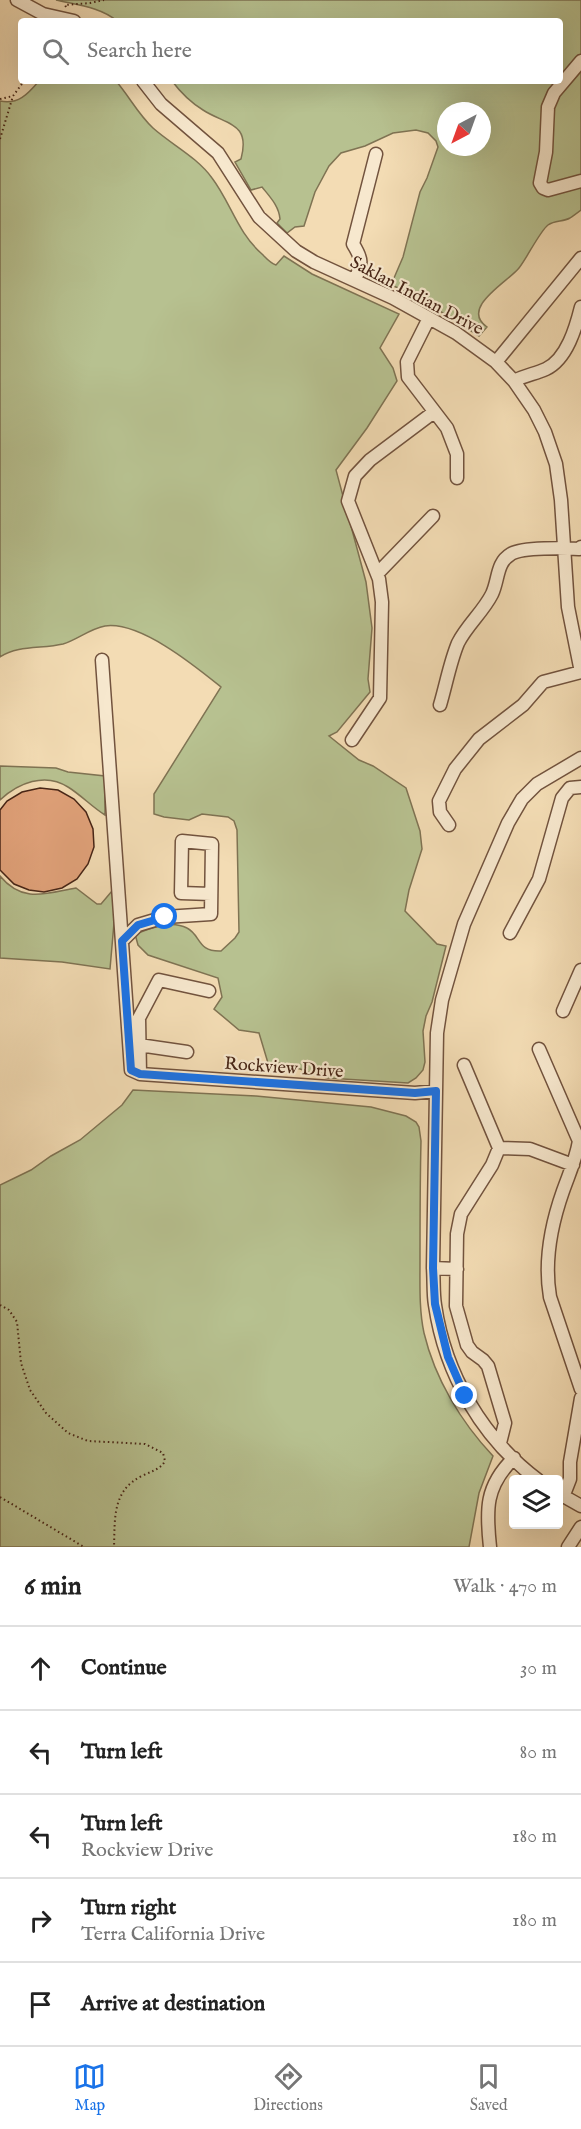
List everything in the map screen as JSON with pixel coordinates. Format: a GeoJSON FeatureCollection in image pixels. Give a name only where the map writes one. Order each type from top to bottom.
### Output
{"type":"FeatureCollection","features":[{"type":"Feature","properties":{"kind":"street"},"geometry":{"type":"LineString","coordinates":[[17,0],[43,14],[62,18]]}},
{"type":"Feature","properties":{"kind":"street"},"geometry":{"type":"LineString","coordinates":[[563,82],[581,61]]}},
{"type":"Feature","properties":{"kind":"street","name":"Saklan Indian Drive"},"geometry":{"type":"LineString","coordinates":[[145,84],[161,104],[218,153],[259,217],[296,251],[456,333],[496,362],[514,381],[534,410],[552,451],[558,477],[568,614],[581,672]]}},
{"type":"Feature","properties":{"kind":"street"},"geometry":{"type":"LineString","coordinates":[[562,84],[554,93],[548,107],[546,152],[540,183],[548,190],[581,181]]}},
{"type":"Feature","properties":{"kind":"street"},"geometry":{"type":"LineString","coordinates":[[355,280],[361,264],[359,254],[353,244],[376,154]]}},
{"type":"Feature","properties":{"kind":"street"},"geometry":{"type":"LineString","coordinates":[[496,362],[581,258]]}},
{"type":"Feature","properties":{"kind":"street"},"geometry":{"type":"LineString","coordinates":[[514,381],[524,375],[548,368],[561,356],[575,331],[581,307]]}},
{"type":"Feature","properties":{"kind":"street"},"geometry":{"type":"LineString","coordinates":[[429,318],[407,362],[408,377],[447,428],[457,454],[457,478]]}},
{"type":"Feature","properties":{"kind":"street"},"geometry":{"type":"LineString","coordinates":[[352,740],[380,698],[382,602],[377,574],[348,501],[355,476],[370,460],[434,412]]}},
{"type":"Feature","properties":{"kind":"street"},"geometry":{"type":"LineString","coordinates":[[377,574],[433,516]]}},
{"type":"Feature","properties":{"kind":"street"},"geometry":{"type":"LineString","coordinates":[[440,705],[459,642],[482,611],[493,591],[495,578],[502,561],[513,552],[579,549],[581,547]]}},
{"type":"Feature","properties":{"kind":"street"},"geometry":{"type":"LineString","coordinates":[[102,660],[122,941],[136,1072]]}},
{"type":"Feature","properties":{"kind":"street"},"geometry":{"type":"LineString","coordinates":[[449,825],[440,812],[439,801],[455,769],[479,739],[523,705],[543,682],[581,672]]}},
{"type":"Feature","properties":{"kind":"street"},"geometry":{"type":"LineString","coordinates":[[533,1475],[500,1443],[476,1414],[465,1396],[448,1357],[435,1304],[433,1268],[437,1034],[442,1000],[464,924],[508,823],[522,799],[537,784],[581,758]]}},
{"type":"Feature","properties":{"kind":"street"},"geometry":{"type":"LineString","coordinates":[[510,933],[539,879],[562,798],[570,788],[581,787]]}},
{"type":"Feature","properties":{"kind":"street"},"geometry":{"type":"LineString","coordinates":[[122,941],[138,925],[165,917],[211,914],[212,894],[212,844],[182,841],[181,892],[212,894]]}},
{"type":"Feature","properties":{"kind":"street"},"geometry":{"type":"LineString","coordinates":[[562,1011],[581,970]]}},
{"type":"Feature","properties":{"kind":"street"},"geometry":{"type":"LineString","coordinates":[[136,1072],[140,1045],[139,1018],[159,980],[209,992]]}},
{"type":"Feature","properties":{"kind":"street"},"geometry":{"type":"LineString","coordinates":[[140,1045],[187,1052]]}},
{"type":"Feature","properties":{"kind":"street"},"geometry":{"type":"LineString","coordinates":[[539,1049],[579,1141],[556,1212],[548,1252],[548,1283],[550,1298],[581,1389]]}},
{"type":"Feature","properties":{"kind":"street"},"geometry":{"type":"LineString","coordinates":[[464,1065],[499,1148],[492,1166],[458,1222],[456,1306],[467,1345],[488,1366],[505,1423],[500,1443]]}},
{"type":"Feature","properties":{"kind":"street","name":"Rockview Drive"},"geometry":{"type":"LineString","coordinates":[[136,1072],[415,1093],[436,1091]]}},
{"type":"Feature","properties":{"kind":"street"},"geometry":{"type":"LineString","coordinates":[[499,1148],[530,1149],[573,1165]]}},
{"type":"Feature","properties":{"kind":"street"},"geometry":{"type":"LineString","coordinates":[[433,1268],[457,1269]]}},
{"type":"Feature","properties":{"kind":"street"},"geometry":{"type":"LineString","coordinates":[[563,1491],[570,1479],[570,1462],[581,1398]]}},
{"type":"Feature","properties":{"kind":"street"},"geometry":{"type":"LineString","coordinates":[[490,1547],[487,1522],[493,1486],[500,1471],[514,1458]]}},
{"type":"Feature","properties":{"kind":"street"},"geometry":{"type":"LineString","coordinates":[[563,1496],[581,1506]]}},
{"type":"Feature","properties":{"kind":"street"},"geometry":{"type":"LineString","coordinates":[[568,1547],[581,1527]]}},
{"type":"Feature","properties":{"kind":"path"},"geometry":{"type":"LineString","coordinates":[[70,18],[65,5],[104,0]]}},
{"type":"Feature","properties":{"kind":"path"},"geometry":{"type":"LineString","coordinates":[[0,139],[13,96],[22,84]]}},
{"type":"Feature","properties":{"kind":"path"},"geometry":{"type":"LineString","coordinates":[[0,99],[13,96]]}},
{"type":"Feature","properties":{"kind":"path"},"geometry":{"type":"LineString","coordinates":[[0,1305],[9,1310],[17,1322],[21,1363],[30,1390],[46,1413],[68,1433],[88,1441],[145,1444],[163,1453],[165,1461],[161,1468],[139,1477],[126,1486],[119,1496],[115,1513],[114,1547]]}},
{"type":"Feature","properties":{"kind":"path"},"geometry":{"type":"LineString","coordinates":[[0,1497],[84,1547]]}},
{"type":"Feature","properties":{"kind":"green space"},"geometry":{"type":"Polygon","coordinates":[[[56,0],[581,0],[581,210],[570,218],[548,225],[519,268],[482,303],[479,312],[480,320],[487,327],[479,336],[413,294],[391,285],[403,257],[420,192],[437,150],[437,156],[491,156],[491,102],[437,102],[437,144],[428,133],[416,130],[393,133],[365,146],[341,153],[329,166],[315,192],[304,226],[295,227],[287,233],[277,223],[280,219],[279,214],[271,198],[262,187],[251,190],[235,162],[241,159],[243,147],[243,138],[239,131],[228,122],[194,104],[174,84],[563,84],[563,18],[113,18],[96,10],[56,0]]]}},
{"type":"Feature","properties":{"kind":"green space"},"geometry":{"type":"Polygon","coordinates":[[[36,84],[118,84],[153,128],[192,157],[206,171],[219,188],[246,236],[269,261],[276,265],[284,256],[312,274],[399,314],[380,348],[393,368],[397,381],[367,428],[336,470],[366,582],[372,628],[368,679],[370,692],[337,732],[329,736],[359,760],[373,766],[406,788],[420,831],[422,849],[405,911],[437,944],[446,946],[423,1031],[425,1062],[423,1070],[408,1083],[327,1078],[282,1063],[268,1063],[259,1033],[239,1030],[214,1009],[222,997],[218,978],[148,955],[138,945],[135,934],[174,924],[187,928],[208,949],[221,951],[239,932],[237,830],[234,821],[228,817],[202,814],[189,820],[154,814],[154,794],[221,687],[166,647],[134,630],[119,626],[99,627],[63,644],[22,649],[0,657],[0,101],[17,100],[36,84]]]}},
{"type":"Feature","properties":{"kind":"green space"},"geometry":{"type":"Polygon","coordinates":[[[0,766],[56,768],[68,772],[105,776],[105,815],[68,787],[50,780],[23,784],[0,800],[0,766]]]}},
{"type":"Feature","properties":{"kind":"green space"},"geometry":{"type":"Polygon","coordinates":[[[0,876],[9,885],[27,893],[45,894],[76,888],[97,904],[101,904],[112,891],[115,893],[110,969],[62,962],[0,958],[0,876]]]}},
{"type":"Feature","properties":{"kind":"green space"},"geometry":{"type":"Polygon","coordinates":[[[133,1090],[256,1096],[371,1107],[406,1116],[416,1122],[421,1141],[420,1288],[424,1333],[442,1383],[470,1429],[493,1456],[479,1493],[469,1547],[0,1547],[0,1185],[31,1170],[80,1140],[122,1105],[133,1090]]]}},
{"type":"Feature","properties":{"kind":"building"},"geometry":{"type":"Polygon","coordinates":[[[40,788],[58,790],[74,799],[86,812],[93,829],[94,847],[88,864],[77,879],[62,888],[44,892],[29,890],[14,884],[0,870],[0,810],[7,801],[22,792],[40,788]]]}},
{"type":"Feature","properties":{"kind":"route"},"geometry":{"type":"LineString","coordinates":[[165,917],[138,925],[122,941],[131,1070],[140,1074],[268,1084],[415,1093],[436,1091],[433,1268],[435,1304],[441,1336],[465,1396]]}}]}
